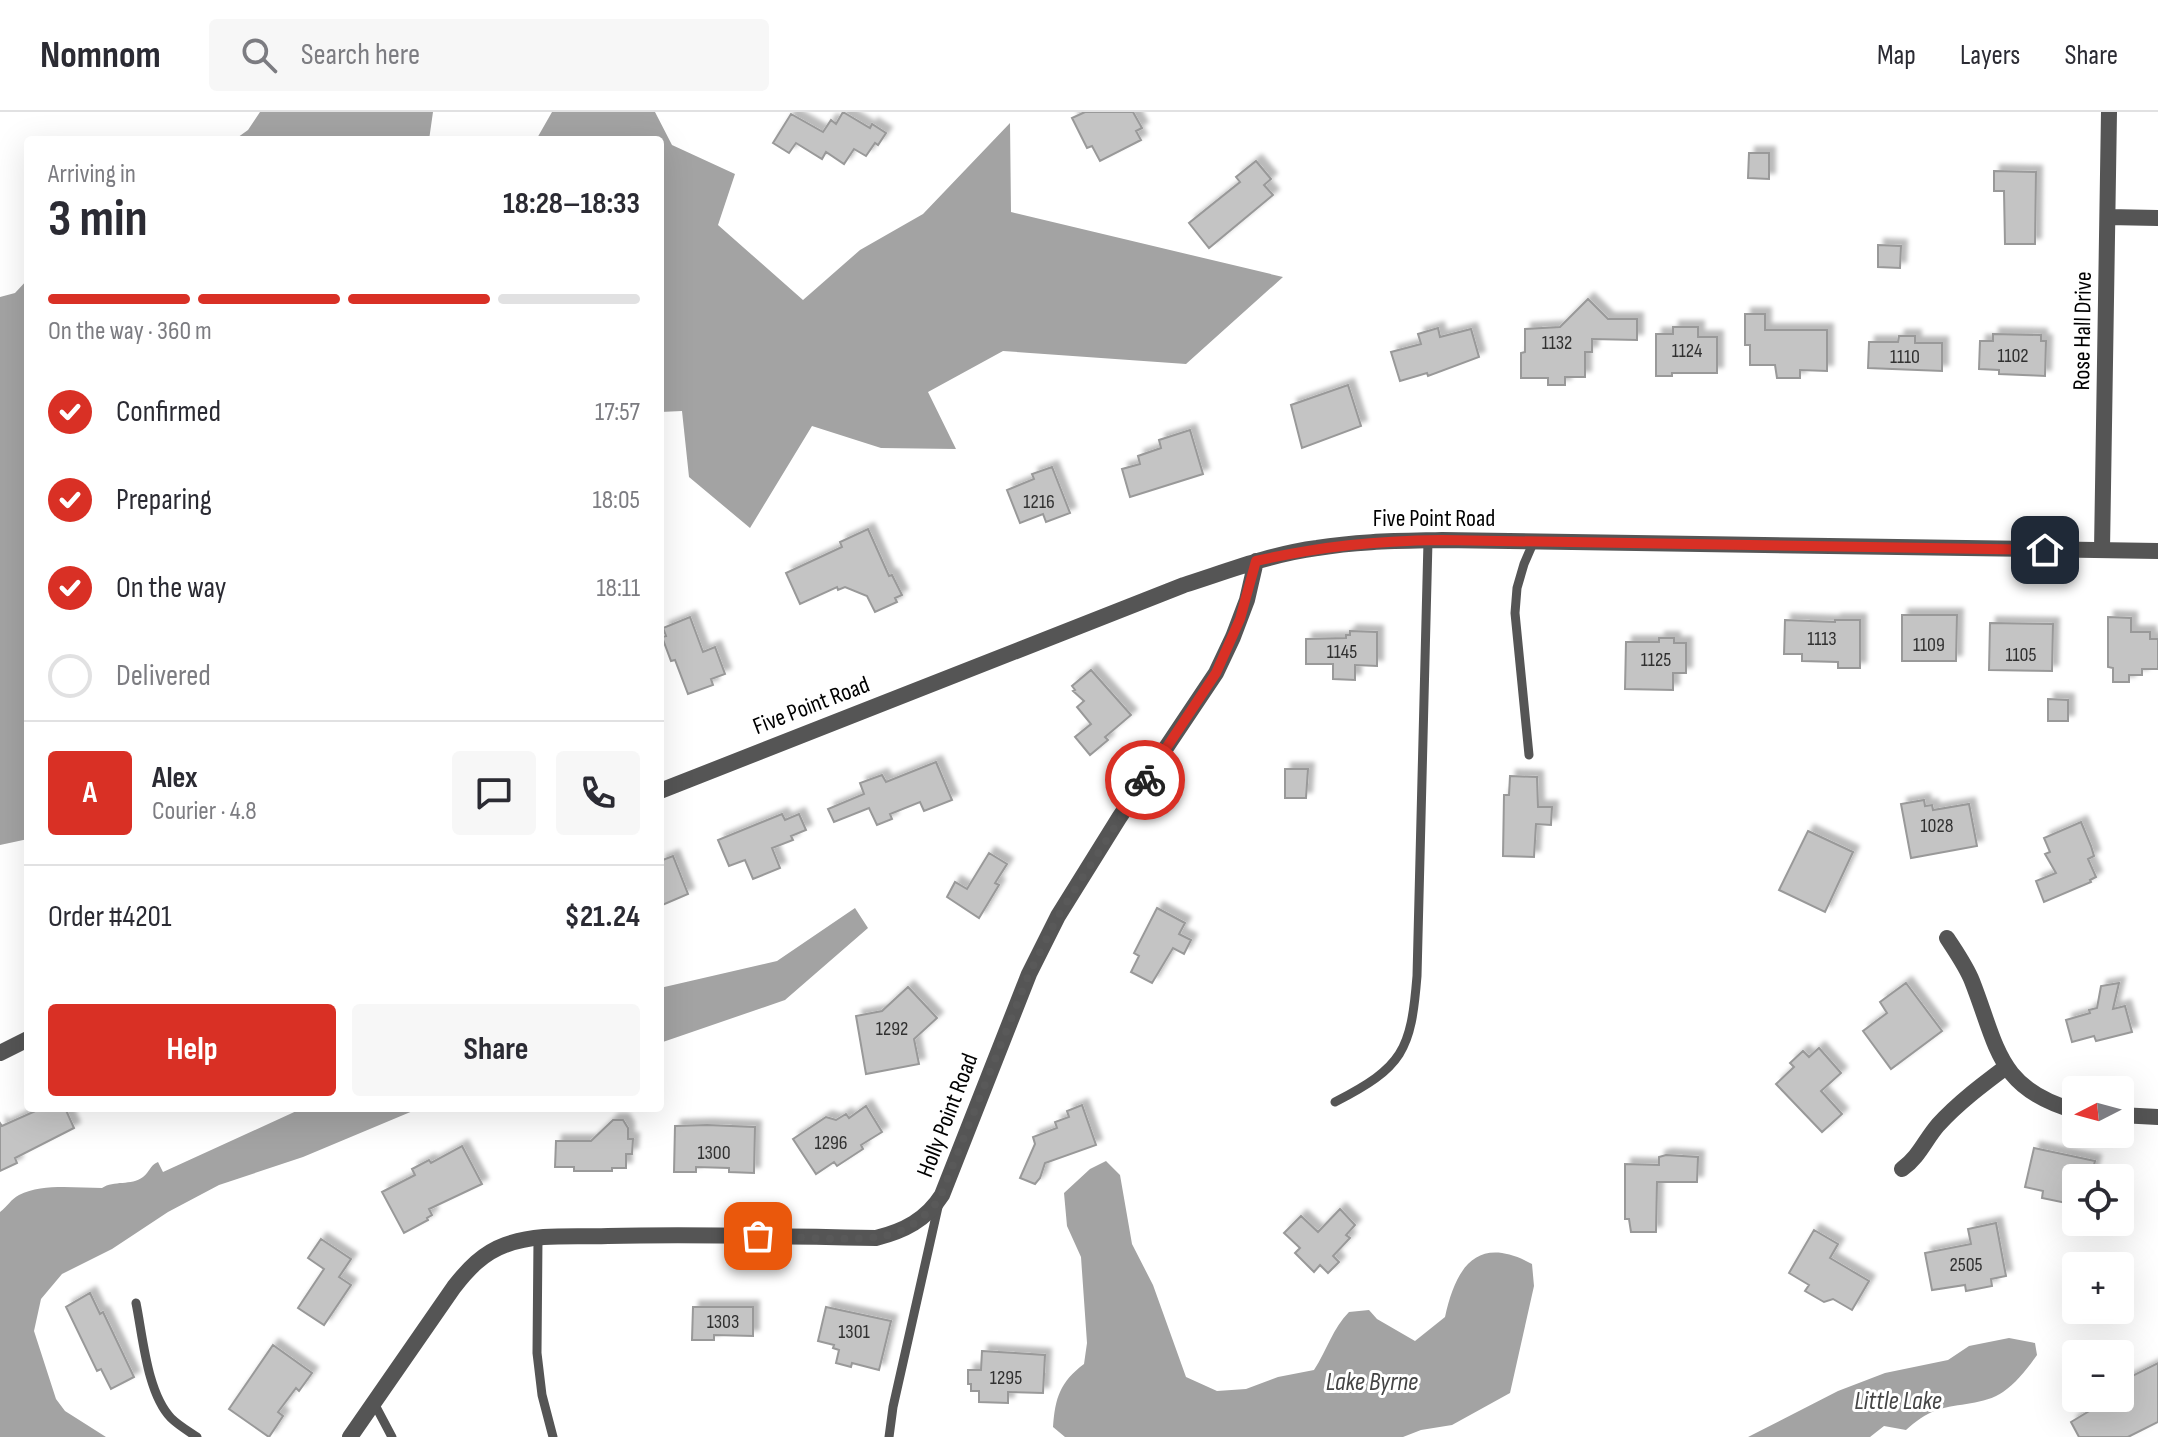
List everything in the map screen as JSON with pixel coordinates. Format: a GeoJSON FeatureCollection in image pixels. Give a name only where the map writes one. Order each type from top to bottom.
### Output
{"type":"FeatureCollection","features":[{"type":"Feature","properties":{"kind":"street","name":"Rose Hall Drive"},"geometry":{"type":"LineString","coordinates":[[2102,550],[2109,112]]}},
{"type":"Feature","properties":{"kind":"street"},"geometry":{"type":"LineString","coordinates":[[2108,217],[2158,218]]}},
{"type":"Feature","properties":{"kind":"street","name":"Five Point Road"},"geometry":{"type":"LineString","coordinates":[[664,789],[1169,591],[1256,561],[1314,548],[1364,542],[1534,541],[1745,547],[2158,551]]}},
{"type":"Feature","properties":{"kind":"street","name":"Holly Point Road"},"geometry":{"type":"LineString","coordinates":[[350,1437],[470,1267],[506,1244],[538,1238],[669,1235],[876,1238],[914,1224],[939,1200],[1029,974],[1058,916],[1216,673],[1238,625],[1256,561]]}},
{"type":"Feature","properties":{"kind":"street"},"geometry":{"type":"LineString","coordinates":[[1947,938],[1972,981],[1988,1031],[2006,1067],[2027,1089],[2042,1099],[2062,1106]]}},
{"type":"Feature","properties":{"kind":"street"},"geometry":{"type":"LineString","coordinates":[[0,1053],[24,1041]]}},
{"type":"Feature","properties":{"kind":"street"},"geometry":{"type":"LineString","coordinates":[[1902,1169],[1916,1159],[1935,1128],[1954,1109],[2006,1067]]}},
{"type":"Feature","properties":{"kind":"street"},"geometry":{"type":"LineString","coordinates":[[2134,1116],[2158,1117]]}},
{"type":"Feature","properties":{"kind":"lane"},"geometry":{"type":"LineString","coordinates":[[1335,1102],[1383,1074],[1402,1051],[1413,1023],[1417,976],[1428,541]]}},
{"type":"Feature","properties":{"kind":"lane"},"geometry":{"type":"LineString","coordinates":[[1529,755],[1515,613],[1517,588],[1534,541]]}},
{"type":"Feature","properties":{"kind":"lane"},"geometry":{"type":"LineString","coordinates":[[889,1437],[939,1200]]}},
{"type":"Feature","properties":{"kind":"lane"},"geometry":{"type":"LineString","coordinates":[[538,1238],[537,1353],[542,1395],[553,1437]]}},
{"type":"Feature","properties":{"kind":"lane"},"geometry":{"type":"LineString","coordinates":[[136,1303],[154,1389],[161,1405],[172,1419],[197,1437]]}},
{"type":"Feature","properties":{"kind":"lane"},"geometry":{"type":"LineString","coordinates":[[374,1403],[392,1437]]}},
{"type":"Feature","properties":{"kind":"water"},"geometry":{"type":"Polygon","coordinates":[[[260,112],[433,112],[430,136],[240,136],[248,130],[260,112]]]}},
{"type":"Feature","properties":{"kind":"water"},"geometry":{"type":"Polygon","coordinates":[[[552,112],[655,112],[672,145],[735,174],[718,225],[803,300],[860,250],[923,214],[1010,123],[1011,212],[1283,277],[1186,364],[1003,351],[928,392],[956,449],[881,448],[812,426],[750,528],[689,477],[682,411],[664,412],[664,136],[538,136],[552,112]]]}},
{"type":"Feature","properties":{"kind":"water"},"geometry":{"type":"Polygon","coordinates":[[[24,283],[24,840],[0,845],[0,297],[15,293],[24,283]]]}},
{"type":"Feature","properties":{"kind":"water"},"geometry":{"type":"Polygon","coordinates":[[[855,908],[868,928],[785,1000],[664,1042],[664,987],[777,961],[855,908]]]}},
{"type":"Feature","properties":{"kind":"water"},"geometry":{"type":"Polygon","coordinates":[[[294,1112],[410,1112],[303,1157],[219,1185],[168,1212],[112,1249],[62,1274],[41,1299],[34,1331],[56,1399],[65,1411],[106,1437],[0,1437],[0,1212],[28,1191],[60,1187],[102,1188],[143,1177],[158,1162],[163,1172],[294,1112]]]}},
{"type":"Feature","properties":{"kind":"water","name":"Lake Byrne"},"geometry":{"type":"Polygon","coordinates":[[[1106,1161],[1120,1175],[1132,1244],[1153,1285],[1186,1377],[1217,1391],[1246,1389],[1278,1377],[1314,1370],[1349,1312],[1369,1310],[1377,1319],[1415,1341],[1445,1317],[1456,1283],[1472,1260],[1483,1254],[1497,1253],[1532,1264],[1534,1286],[1510,1393],[1452,1425],[1421,1430],[1403,1437],[1065,1437],[1053,1427],[1055,1407],[1064,1384],[1084,1364],[1087,1343],[1081,1257],[1067,1226],[1064,1193],[1090,1169],[1106,1161]]]}},
{"type":"Feature","properties":{"kind":"water","name":"Little Lake"},"geometry":{"type":"Polygon","coordinates":[[[2009,1338],[2035,1343],[2037,1355],[2012,1384],[1996,1396],[1937,1410],[1920,1418],[1906,1430],[1884,1426],[1870,1437],[1748,1437],[1838,1391],[1885,1373],[1948,1360],[1969,1346],[2009,1338]]]}},
{"type":"Feature","properties":{"kind":"building"},"geometry":{"type":"Polygon","coordinates":[[[843,112],[870,128],[872,124],[886,133],[866,156],[854,149],[844,164],[826,152],[822,159],[796,143],[789,153],[773,143],[791,114],[823,132],[831,120],[836,124],[843,112]]]}},
{"type":"Feature","properties":{"kind":"building"},"geometry":{"type":"Polygon","coordinates":[[[1085,112],[1133,112],[1142,128],[1136,131],[1141,140],[1100,161],[1092,146],[1087,148],[1072,118],[1085,112]]]}},
{"type":"Feature","properties":{"kind":"building"},"geometry":{"type":"Polygon","coordinates":[[[1749,153],[1769,153],[1769,179],[1748,178],[1749,153]]]}},
{"type":"Feature","properties":{"kind":"building"},"geometry":{"type":"Polygon","coordinates":[[[1256,161],[1271,179],[1264,185],[1273,195],[1209,248],[1189,223],[1240,182],[1236,177],[1256,161]]]}},
{"type":"Feature","properties":{"kind":"building"},"geometry":{"type":"Polygon","coordinates":[[[1994,171],[2036,172],[2035,244],[2005,244],[2004,191],[1994,191],[1994,171]]]}},
{"type":"Feature","properties":{"kind":"building"},"geometry":{"type":"Polygon","coordinates":[[[1878,245],[1901,246],[1900,268],[1878,267],[1878,245]]]}},
{"type":"Feature","properties":{"kind":"building"},"geometry":{"type":"Polygon","coordinates":[[[1588,299],[1608,319],[1637,319],[1637,340],[1592,339],[1592,352],[1585,352],[1585,377],[1565,377],[1565,385],[1548,385],[1548,378],[1521,378],[1525,329],[1560,327],[1588,299]]]}},
{"type":"Feature","properties":{"kind":"building"},"geometry":{"type":"Polygon","coordinates":[[[1745,314],[1765,314],[1765,330],[1827,330],[1827,371],[1800,370],[1800,378],[1777,378],[1775,365],[1750,365],[1750,345],[1745,345],[1745,314]]]}},
{"type":"Feature","properties":{"kind":"building"},"geometry":{"type":"Polygon","coordinates":[[[1673,327],[1698,327],[1698,337],[1717,337],[1717,373],[1656,376],[1656,334],[1673,334],[1673,327]]]}},
{"type":"Feature","properties":{"kind":"building"},"geometry":{"type":"Polygon","coordinates":[[[1438,328],[1440,337],[1471,329],[1479,357],[1428,376],[1427,373],[1400,381],[1391,352],[1421,344],[1418,334],[1438,328]]]}},
{"type":"Feature","properties":{"kind":"building"},"geometry":{"type":"Polygon","coordinates":[[[1993,334],[2041,335],[2041,341],[2046,341],[2045,376],[1999,374],[1999,370],[1979,369],[1980,341],[1993,341],[1993,334]]]}},
{"type":"Feature","properties":{"kind":"building"},"geometry":{"type":"Polygon","coordinates":[[[1899,336],[1915,336],[1915,343],[1942,343],[1942,371],[1868,368],[1869,342],[1898,342],[1899,336]]]}},
{"type":"Feature","properties":{"kind":"building"},"geometry":{"type":"Polygon","coordinates":[[[1348,385],[1361,426],[1302,448],[1291,405],[1348,385]]]}},
{"type":"Feature","properties":{"kind":"building"},"geometry":{"type":"Polygon","coordinates":[[[1190,430],[1203,474],[1130,497],[1122,469],[1140,464],[1138,456],[1161,448],[1159,440],[1190,430]]]}},
{"type":"Feature","properties":{"kind":"building"},"geometry":{"type":"Polygon","coordinates":[[[1052,467],[1070,513],[1046,522],[1043,514],[1020,523],[1007,490],[1034,479],[1032,474],[1052,467]]]}},
{"type":"Feature","properties":{"kind":"building"},"geometry":{"type":"Polygon","coordinates":[[[868,529],[889,576],[892,575],[902,595],[895,598],[897,602],[875,612],[867,596],[845,587],[838,590],[837,587],[800,604],[786,573],[842,547],[840,542],[868,529]]]}},
{"type":"Feature","properties":{"kind":"building"},"geometry":{"type":"Polygon","coordinates":[[[1902,615],[1957,615],[1956,661],[1902,661],[1902,615]]]}},
{"type":"Feature","properties":{"kind":"building"},"geometry":{"type":"Polygon","coordinates":[[[690,617],[703,652],[715,647],[725,674],[711,679],[713,685],[688,694],[675,660],[671,661],[664,642],[664,628],[690,617]]]}},
{"type":"Feature","properties":{"kind":"building"},"geometry":{"type":"Polygon","coordinates":[[[2108,617],[2131,618],[2131,632],[2150,632],[2150,639],[2158,639],[2158,669],[2142,669],[2142,675],[2129,675],[2129,682],[2113,682],[2113,668],[2108,667],[2108,617]]]}},
{"type":"Feature","properties":{"kind":"building"},"geometry":{"type":"Polygon","coordinates":[[[1785,620],[1860,620],[1860,668],[1838,668],[1838,662],[1802,661],[1802,654],[1784,654],[1785,620]]]}},
{"type":"Feature","properties":{"kind":"building"},"geometry":{"type":"Polygon","coordinates":[[[1990,623],[2053,624],[2052,671],[1989,670],[1990,623]]]}},
{"type":"Feature","properties":{"kind":"building"},"geometry":{"type":"Polygon","coordinates":[[[1350,631],[1377,632],[1377,666],[1355,665],[1355,680],[1333,679],[1333,664],[1306,664],[1306,639],[1346,638],[1350,631]]]}},
{"type":"Feature","properties":{"kind":"building"},"geometry":{"type":"Polygon","coordinates":[[[1659,638],[1674,638],[1674,643],[1686,643],[1686,673],[1673,673],[1673,690],[1625,689],[1626,642],[1659,642],[1659,638]]]}},
{"type":"Feature","properties":{"kind":"building"},"geometry":{"type":"Polygon","coordinates":[[[1091,670],[1131,715],[1105,737],[1108,740],[1090,755],[1075,737],[1091,724],[1077,707],[1084,701],[1072,686],[1091,670]]]}},
{"type":"Feature","properties":{"kind":"building"},"geometry":{"type":"Polygon","coordinates":[[[2048,699],[2068,700],[2068,721],[2048,721],[2048,699]]]}},
{"type":"Feature","properties":{"kind":"building"},"geometry":{"type":"Polygon","coordinates":[[[936,762],[952,800],[924,811],[920,802],[890,814],[892,819],[877,825],[869,808],[834,822],[828,809],[864,794],[860,783],[882,775],[886,782],[936,762]]]}},
{"type":"Feature","properties":{"kind":"building"},"geometry":{"type":"Polygon","coordinates":[[[1285,769],[1308,769],[1306,798],[1285,798],[1285,769]]]}},
{"type":"Feature","properties":{"kind":"building"},"geometry":{"type":"Polygon","coordinates":[[[1510,776],[1537,777],[1538,807],[1552,807],[1551,825],[1536,824],[1534,857],[1503,856],[1504,795],[1509,795],[1510,776]]]}},
{"type":"Feature","properties":{"kind":"building"},"geometry":{"type":"Polygon","coordinates":[[[1924,800],[1925,806],[1932,805],[1933,810],[1969,804],[1977,846],[1911,858],[1901,804],[1924,800]]]}},
{"type":"Feature","properties":{"kind":"building"},"geometry":{"type":"Polygon","coordinates":[[[782,814],[785,820],[799,814],[806,830],[791,836],[793,840],[772,848],[780,868],[753,879],[745,860],[729,866],[718,840],[782,814]]]}},
{"type":"Feature","properties":{"kind":"building"},"geometry":{"type":"Polygon","coordinates":[[[2081,822],[2094,856],[2088,859],[2096,877],[2044,902],[2036,881],[2056,873],[2045,854],[2050,852],[2044,838],[2081,822]]]}},
{"type":"Feature","properties":{"kind":"building"},"geometry":{"type":"Polygon","coordinates":[[[1808,831],[1853,852],[1825,912],[1779,890],[1808,831]]]}},
{"type":"Feature","properties":{"kind":"building"},"geometry":{"type":"Polygon","coordinates":[[[989,853],[1007,864],[995,883],[999,885],[979,918],[947,897],[955,882],[967,889],[989,853]]]}},
{"type":"Feature","properties":{"kind":"building"},"geometry":{"type":"Polygon","coordinates":[[[673,856],[688,894],[664,904],[664,859],[673,856]]]}},
{"type":"Feature","properties":{"kind":"building"},"geometry":{"type":"Polygon","coordinates":[[[1157,908],[1185,923],[1179,934],[1191,940],[1184,954],[1173,948],[1152,983],[1131,972],[1139,956],[1134,953],[1157,908]]]}},
{"type":"Feature","properties":{"kind":"building"},"geometry":{"type":"Polygon","coordinates":[[[1906,983],[1942,1031],[1891,1069],[1863,1031],[1887,1013],[1880,1002],[1906,983]]]}},
{"type":"Feature","properties":{"kind":"building"},"geometry":{"type":"Polygon","coordinates":[[[2119,983],[2113,1009],[2125,1006],[2132,1032],[2096,1041],[2094,1036],[2072,1042],[2066,1020],[2090,1013],[2089,1010],[2097,1008],[2101,986],[2119,983]]]}},
{"type":"Feature","properties":{"kind":"building"},"geometry":{"type":"Polygon","coordinates":[[[908,987],[937,1018],[914,1039],[919,1064],[866,1074],[856,1016],[882,1011],[908,987]]]}},
{"type":"Feature","properties":{"kind":"building"},"geometry":{"type":"Polygon","coordinates":[[[1819,1048],[1841,1073],[1821,1091],[1842,1114],[1822,1132],[1776,1084],[1794,1067],[1790,1063],[1803,1051],[1809,1057],[1819,1048]]]}},
{"type":"Feature","properties":{"kind":"building"},"geometry":{"type":"Polygon","coordinates":[[[1082,1105],[1096,1145],[1045,1163],[1035,1184],[1020,1178],[1035,1144],[1033,1137],[1057,1128],[1055,1122],[1069,1117],[1067,1111],[1082,1105]]]}},
{"type":"Feature","properties":{"kind":"building"},"geometry":{"type":"Polygon","coordinates":[[[866,1106],[882,1132],[837,1166],[834,1162],[816,1174],[793,1139],[826,1117],[836,1120],[846,1114],[849,1118],[866,1106]]]}},
{"type":"Feature","properties":{"kind":"building"},"geometry":{"type":"Polygon","coordinates":[[[33,1112],[67,1112],[74,1128],[15,1158],[17,1163],[0,1171],[0,1123],[2,1126],[33,1112]]]}},
{"type":"Feature","properties":{"kind":"building"},"geometry":{"type":"Polygon","coordinates":[[[613,1120],[623,1120],[628,1128],[628,1139],[633,1139],[632,1154],[626,1154],[626,1168],[574,1171],[574,1167],[555,1167],[556,1141],[591,1141],[613,1120]]]}},
{"type":"Feature","properties":{"kind":"building"},"geometry":{"type":"Polygon","coordinates":[[[675,1126],[755,1127],[754,1173],[729,1172],[729,1168],[696,1167],[696,1172],[674,1172],[675,1126]]]}},
{"type":"Feature","properties":{"kind":"building"},"geometry":{"type":"Polygon","coordinates":[[[462,1146],[482,1184],[429,1209],[432,1215],[428,1220],[404,1233],[382,1192],[415,1175],[412,1169],[429,1160],[431,1163],[462,1146]]]}},
{"type":"Feature","properties":{"kind":"building"},"geometry":{"type":"Polygon","coordinates":[[[2034,1148],[2095,1161],[2094,1164],[2062,1164],[2062,1202],[2042,1198],[2043,1191],[2025,1187],[2034,1148]]]}},
{"type":"Feature","properties":{"kind":"building"},"geometry":{"type":"Polygon","coordinates":[[[1659,1157],[1698,1157],[1697,1182],[1657,1182],[1656,1232],[1631,1232],[1629,1219],[1625,1219],[1625,1164],[1659,1165],[1659,1157]]]}},
{"type":"Feature","properties":{"kind":"building"},"geometry":{"type":"Polygon","coordinates":[[[1340,1209],[1355,1225],[1346,1235],[1350,1238],[1333,1256],[1339,1262],[1328,1273],[1320,1265],[1314,1272],[1295,1253],[1300,1248],[1284,1233],[1301,1216],[1318,1232],[1340,1209]]]}},
{"type":"Feature","properties":{"kind":"building"},"geometry":{"type":"Polygon","coordinates":[[[1996,1223],[2006,1276],[1991,1279],[1992,1286],[1966,1291],[1965,1285],[1932,1290],[1925,1253],[1971,1244],[1968,1229],[1996,1223]]]}},
{"type":"Feature","properties":{"kind":"building"},"geometry":{"type":"Polygon","coordinates":[[[1814,1230],[1838,1244],[1830,1258],[1869,1281],[1852,1310],[1833,1299],[1824,1302],[1805,1291],[1809,1285],[1789,1273],[1814,1230]]]}},
{"type":"Feature","properties":{"kind":"building"},"geometry":{"type":"Polygon","coordinates":[[[321,1239],[351,1259],[339,1277],[351,1285],[324,1325],[298,1308],[324,1269],[308,1258],[321,1239]]]}},
{"type":"Feature","properties":{"kind":"building"},"geometry":{"type":"Polygon","coordinates":[[[90,1293],[100,1314],[103,1312],[134,1377],[111,1389],[101,1369],[97,1371],[66,1307],[90,1293]]]}},
{"type":"Feature","properties":{"kind":"building"},"geometry":{"type":"Polygon","coordinates":[[[693,1307],[753,1307],[753,1336],[714,1335],[714,1340],[692,1340],[693,1307]]]}},
{"type":"Feature","properties":{"kind":"building"},"geometry":{"type":"Polygon","coordinates":[[[826,1307],[891,1321],[879,1370],[852,1363],[851,1367],[836,1363],[839,1350],[833,1348],[834,1345],[818,1341],[826,1307]]]}},
{"type":"Feature","properties":{"kind":"building"},"geometry":{"type":"Polygon","coordinates":[[[273,1345],[312,1373],[278,1412],[283,1416],[269,1437],[229,1409],[273,1345]]]}},
{"type":"Feature","properties":{"kind":"building"},"geometry":{"type":"Polygon","coordinates":[[[982,1351],[1045,1355],[1043,1393],[1008,1392],[1008,1403],[979,1402],[979,1391],[971,1391],[971,1384],[968,1384],[968,1370],[981,1370],[982,1351]]]}},
{"type":"Feature","properties":{"kind":"building"},"geometry":{"type":"Polygon","coordinates":[[[2158,1363],[2158,1422],[2128,1437],[2079,1437],[2071,1422],[2088,1412],[2134,1412],[2134,1375],[2158,1363]]]}},
{"type":"Feature","properties":{"kind":"way so far"},"geometry":{"type":"LineString","coordinates":[[758,1236],[876,1238],[896,1233],[930,1211],[942,1195],[1029,974],[1058,916],[1145,780]]}},
{"type":"Feature","properties":{"kind":"route"},"geometry":{"type":"LineString","coordinates":[[1145,780],[1216,673],[1247,600],[1256,561],[1314,548],[1364,542],[1442,540],[2045,550]]}}]}
